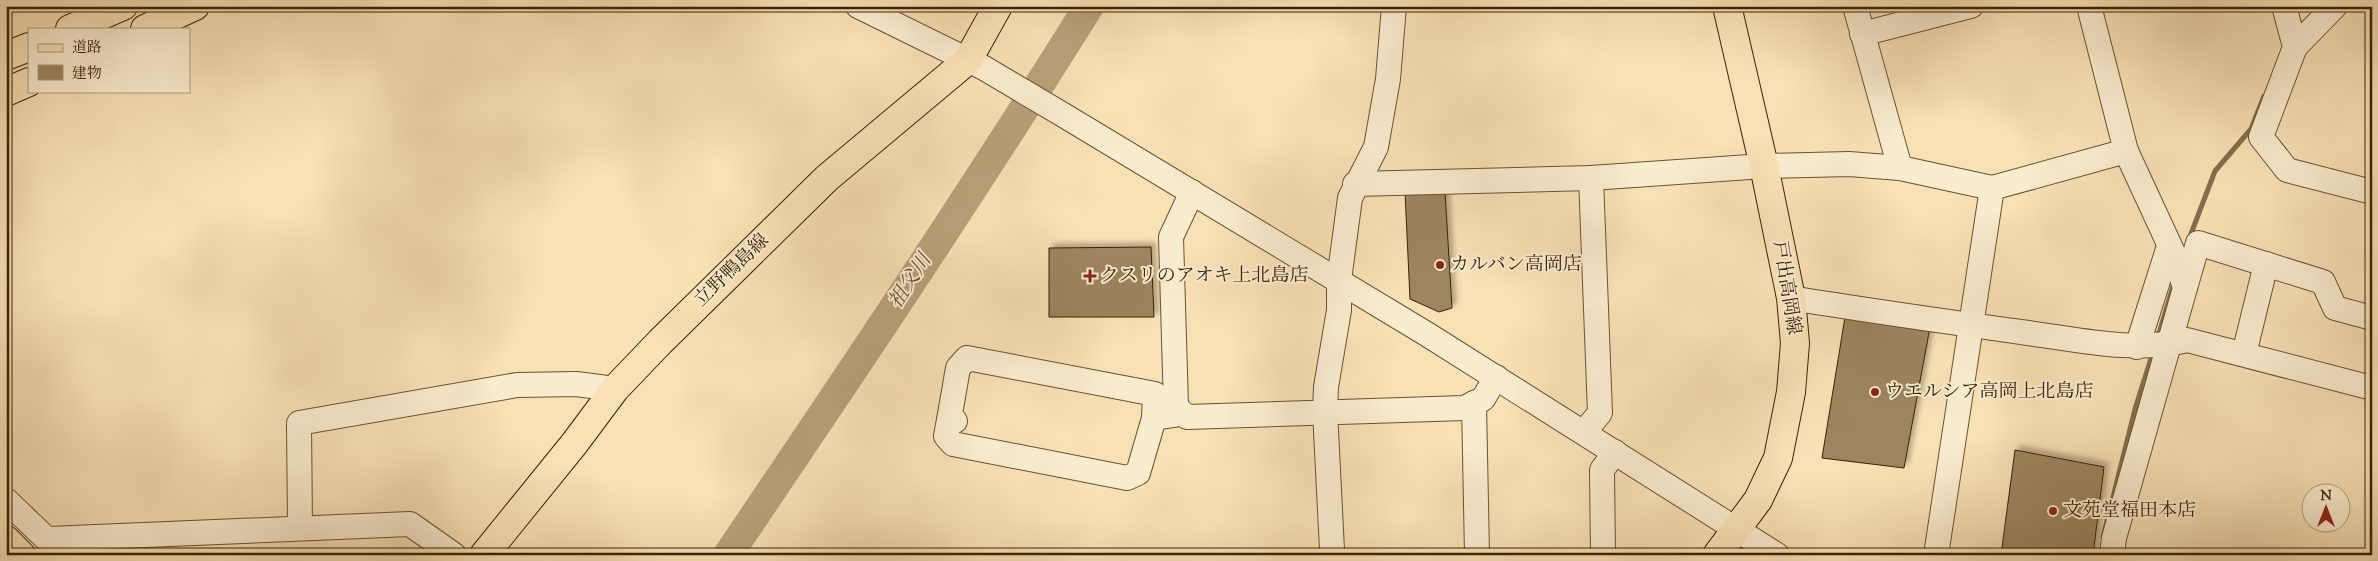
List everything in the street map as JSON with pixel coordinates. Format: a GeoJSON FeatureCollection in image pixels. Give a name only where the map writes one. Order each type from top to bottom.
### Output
{"type":"FeatureCollection","features":[{"type":"Feature","properties":{"kind":"main road"},"geometry":{"type":"LineString","coordinates":[[72,28],[123,6]]}},
{"type":"Feature","properties":{"kind":"main road"},"geometry":{"type":"LineString","coordinates":[[147,28],[195,6]]}},
{"type":"Feature","properties":{"kind":"main road","name":"立野鴨島線"},"geometry":{"type":"LineString","coordinates":[[484,555],[615,389],[660,342],[827,178],[976,64],[998,6]]}},
{"type":"Feature","properties":{"kind":"main road","name":"戸出高岡線"},"geometry":{"type":"LineString","coordinates":[[1717,555],[1758,500],[1778,458],[1791,392],[1795,343],[1791,298],[1764,166],[1727,6]]}},
{"type":"Feature","properties":{"kind":"main road"},"geometry":{"type":"LineString","coordinates":[[6,56],[28,47]]}},
{"type":"Feature","properties":{"kind":"main road"},"geometry":{"type":"LineString","coordinates":[[6,92],[28,82]]}},
{"type":"Feature","properties":{"kind":"main road"},"geometry":{"type":"LineString","coordinates":[[6,540],[21,555]]}},
{"type":"Feature","properties":{"kind":"street"},"geometry":{"type":"LineString","coordinates":[[858,6],[976,64],[1065,116],[1339,280],[1584,432],[1777,555]]}},
{"type":"Feature","properties":{"kind":"street"},"geometry":{"type":"LineString","coordinates":[[1335,537],[1325,411],[1326,387],[1339,310],[1339,280],[1350,198],[1355,184],[1376,147],[1388,80],[1394,6]]}},
{"type":"Feature","properties":{"kind":"street"},"geometry":{"type":"LineString","coordinates":[[1855,6],[1900,168]]}},
{"type":"Feature","properties":{"kind":"street"},"geometry":{"type":"LineString","coordinates":[[1862,34],[1971,6]]}},
{"type":"Feature","properties":{"kind":"street"},"geometry":{"type":"LineString","coordinates":[[2089,6],[2126,151],[2178,267],[2153,346]]}},
{"type":"Feature","properties":{"kind":"street"},"geometry":{"type":"LineString","coordinates":[[2335,6],[2291,31],[2261,137],[2287,170],[2372,192]]}},
{"type":"Feature","properties":{"kind":"street"},"geometry":{"type":"LineString","coordinates":[[1355,184],[1592,178],[1764,166],[1849,164],[1900,168],[1992,188],[2126,151]]}},
{"type":"Feature","properties":{"kind":"street"},"geometry":{"type":"LineString","coordinates":[[1584,432],[1600,414],[1592,178]]}},
{"type":"Feature","properties":{"kind":"street"},"geometry":{"type":"LineString","coordinates":[[1936,555],[1992,188]]}},
{"type":"Feature","properties":{"kind":"street"},"geometry":{"type":"LineString","coordinates":[[1192,192],[1171,237],[1176,406],[1187,417],[1325,411],[1464,408],[1484,399],[1496,378]]}},
{"type":"Feature","properties":{"kind":"street"},"geometry":{"type":"LineString","coordinates":[[2112,555],[2153,346],[2178,267],[2198,243],[2323,282],[2335,308],[2372,318]]}},
{"type":"Feature","properties":{"kind":"street"},"geometry":{"type":"LineString","coordinates":[[2244,354],[2266,264]]}},
{"type":"Feature","properties":{"kind":"street"},"geometry":{"type":"LineString","coordinates":[[1791,298],[1972,326],[2153,346],[2187,340],[2372,388]]}},
{"type":"Feature","properties":{"kind":"street"},"geometry":{"type":"LineString","coordinates":[[967,358],[1154,394],[1154,418],[1138,474],[1126,478],[953,444],[946,436],[952,420],[958,368],[967,358]]}},
{"type":"Feature","properties":{"kind":"street"},"geometry":{"type":"LineString","coordinates":[[300,527],[300,423],[517,385],[576,384],[615,389]]}},
{"type":"Feature","properties":{"kind":"street"},"geometry":{"type":"LineString","coordinates":[[1474,403],[1470,527],[1477,555]]}},
{"type":"Feature","properties":{"kind":"street"},"geometry":{"type":"LineString","coordinates":[[1154,418],[1174,415],[1180,412]]}},
{"type":"Feature","properties":{"kind":"street"},"geometry":{"type":"LineString","coordinates":[[1603,555],[1602,470],[1615,452]]}},
{"type":"Feature","properties":{"kind":"street"},"geometry":{"type":"LineString","coordinates":[[6,500],[55,547],[300,527],[410,524],[454,555]]}},
{"type":"Feature","properties":{"kind":"building"},"geometry":{"type":"Polygon","coordinates":[[[1405,192],[1445,192],[1452,308],[1439,312],[1410,299],[1405,192]]]}},
{"type":"Feature","properties":{"kind":"building"},"geometry":{"type":"Polygon","coordinates":[[[1151,247],[1154,317],[1049,317],[1049,248],[1151,247]]]}},
{"type":"Feature","properties":{"kind":"building","name":"ウエルシア高岡上北島店"},"geometry":{"type":"Polygon","coordinates":[[[1846,311],[1930,327],[1904,468],[1822,458],[1846,311]]]}},
{"type":"Feature","properties":{"kind":"building","name":"文苑堂福田本店"},"geometry":{"type":"Polygon","coordinates":[[[2015,450],[2104,467],[2093,555],[2001,555],[2015,450]]]}},
{"type":"Feature","properties":{"kind":"waterway","name":"祖父川"},"geometry":{"type":"LineString","coordinates":[[728,555],[866,350],[1089,6]]}},
{"type":"Feature","properties":{"kind":"waterway"},"geometry":{"type":"LineString","coordinates":[[2189,239],[2215,171],[2251,129],[2264,96]]}},
{"type":"Feature","properties":{"kind":"waterway"},"geometry":{"type":"LineString","coordinates":[[2158,337],[2174,283]]}},
{"type":"Feature","properties":{"kind":"waterway"},"geometry":{"type":"LineString","coordinates":[[2103,537],[2135,409],[2153,352]]}},
{"type":"Feature","properties":{"kind":"place","name":"カルバン高岡店"},"geometry":{"type":"Point","coordinates":[1440,265]}},
{"type":"Feature","properties":{"kind":"place","name":"クスリのアオキ上北島店"},"geometry":{"type":"Point","coordinates":[1090,276]}},
{"type":"Feature","properties":{"kind":"place","name":"ウエルシア高岡上北島店"},"geometry":{"type":"Point","coordinates":[1875,392]}},
{"type":"Feature","properties":{"kind":"place","name":"文苑堂福田本店"},"geometry":{"type":"Point","coordinates":[2053,511]}}]}
